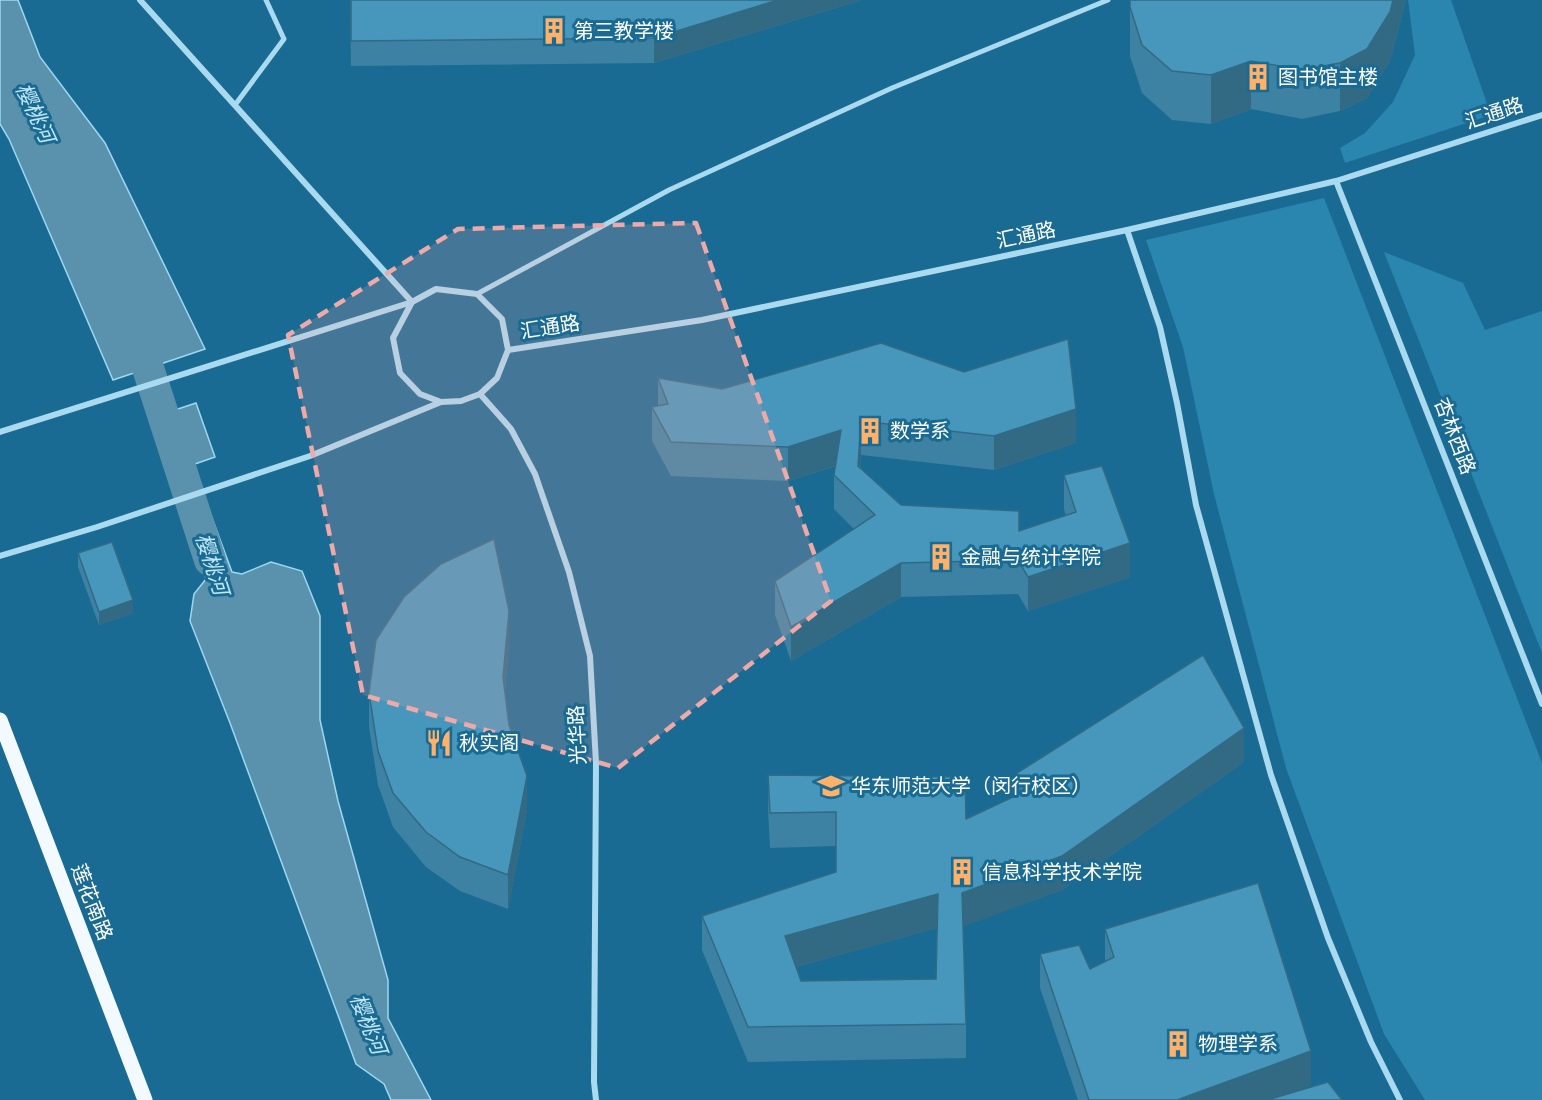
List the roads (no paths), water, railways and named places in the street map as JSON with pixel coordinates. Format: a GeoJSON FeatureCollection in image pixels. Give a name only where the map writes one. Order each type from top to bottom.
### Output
{"type":"FeatureCollection","features":[{"type":"Feature","properties":{"kind":"main road","name":"莲花南路"},"geometry":{"type":"LineString","coordinates":[[0,720],[145,1100]]}},
{"type":"Feature","properties":{"kind":"street"},"geometry":{"type":"LineString","coordinates":[[141,0],[412,302]]}},
{"type":"Feature","properties":{"kind":"street"},"geometry":{"type":"LineString","coordinates":[[235,105],[284,39],[266,0]]}},
{"type":"Feature","properties":{"kind":"street"},"geometry":{"type":"LineString","coordinates":[[0,432],[412,302],[436,289],[477,294],[669,189],[892,88],[1108,0]]}},
{"type":"Feature","properties":{"kind":"street","name":"汇通路"},"geometry":{"type":"LineString","coordinates":[[508,350],[702,320],[1127,230],[1336,181],[1542,115]]}},
{"type":"Feature","properties":{"kind":"street","name":"杏林西路"},"geometry":{"type":"LineString","coordinates":[[1336,181],[1542,704]]}},
{"type":"Feature","properties":{"kind":"street"},"geometry":{"type":"LineString","coordinates":[[1127,230],[1160,327],[1196,506],[1271,775],[1328,938],[1371,1042],[1400,1100]]}},
{"type":"Feature","properties":{"kind":"street"},"geometry":{"type":"LineString","coordinates":[[0,556],[97,527],[310,456],[441,402],[461,401],[480,394],[497,378],[508,350],[502,319],[477,294]]}},
{"type":"Feature","properties":{"kind":"street"},"geometry":{"type":"LineString","coordinates":[[412,302],[393,338],[400,373],[420,394],[441,402]]}},
{"type":"Feature","properties":{"kind":"street","name":"光华路"},"geometry":{"type":"LineString","coordinates":[[480,394],[511,429],[535,474],[569,572],[590,656],[596,763],[594,1082],[596,1100]]}},
{"type":"Feature","properties":{"kind":"water"},"geometry":{"type":"Polygon","coordinates":[[[0,0],[18,0],[40,57],[105,143],[205,349],[113,380],[9,139],[0,124],[0,0]]]}},
{"type":"Feature","properties":{"kind":"water"},"geometry":{"type":"Polygon","coordinates":[[[196,403],[215,457],[172,472],[154,417],[196,403]]]}},
{"type":"Feature","properties":{"kind":"water"},"geometry":{"type":"Polygon","coordinates":[[[211,515],[232,572],[242,574],[271,562],[302,571],[320,616],[320,720],[338,801],[388,980],[388,1018],[431,1100],[391,1100],[384,1084],[356,1064],[190,621],[194,594],[206,579],[188,522],[211,515]]]}},
{"type":"Feature","properties":{"kind":"waterway","name":"樱桃河"},"geometry":{"type":"LineString","coordinates":[[135,328],[210,560]]}},
{"type":"Feature","properties":{"kind":"place","name":"第三教学楼"},"geometry":{"type":"Point","coordinates":[554,31]}},
{"type":"Feature","properties":{"kind":"place","name":"图书馆主楼"},"geometry":{"type":"Point","coordinates":[1258,77]}},
{"type":"Feature","properties":{"kind":"place","name":"数学系"},"geometry":{"type":"Point","coordinates":[870,431]}},
{"type":"Feature","properties":{"kind":"place","name":"金融与统计学院"},"geometry":{"type":"Point","coordinates":[941,557]}},
{"type":"Feature","properties":{"kind":"place","name":"秋实阁"},"geometry":{"type":"Point","coordinates":[439,743]}},
{"type":"Feature","properties":{"kind":"place","name":"华东师范大学（闵行校区）"},"geometry":{"type":"Point","coordinates":[831,786]}},
{"type":"Feature","properties":{"kind":"place","name":"信息科学技术学院"},"geometry":{"type":"Point","coordinates":[962,872]}},
{"type":"Feature","properties":{"kind":"place","name":"物理学系"},"geometry":{"type":"Point","coordinates":[1178,1044]}}]}
